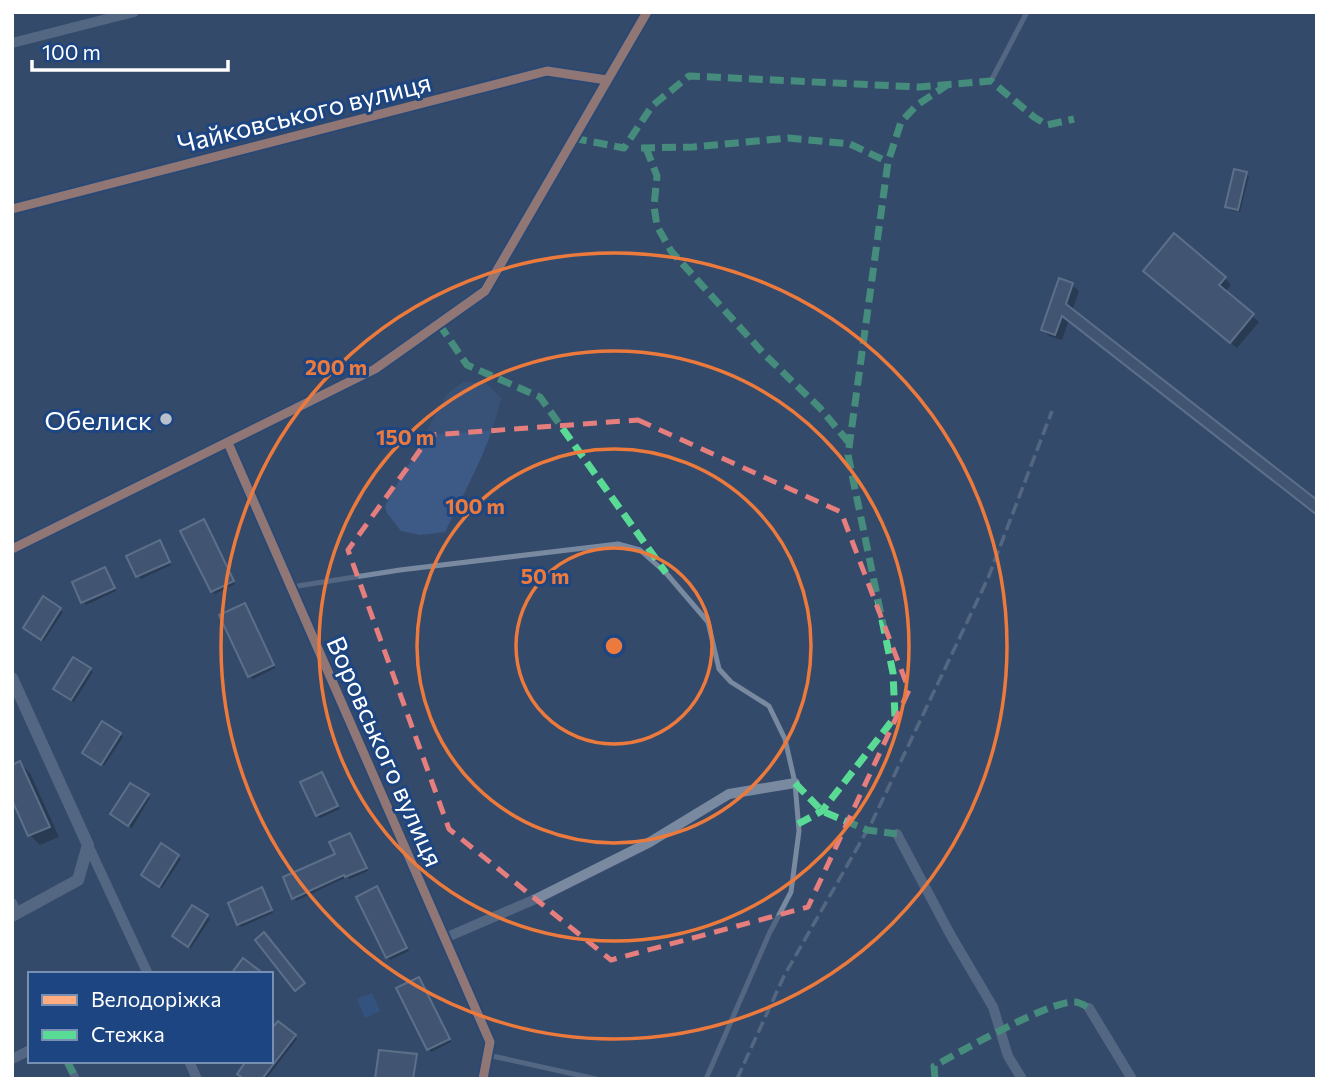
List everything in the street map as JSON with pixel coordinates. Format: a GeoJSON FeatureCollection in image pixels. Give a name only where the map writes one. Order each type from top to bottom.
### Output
{"type":"FeatureCollection","features":[{"type":"Feature","properties":{"kind":"street"},"geometry":{"type":"LineString","coordinates":[[12,43],[134,12]]}},
{"type":"Feature","properties":{"kind":"street"},"geometry":{"type":"LineString","coordinates":[[12,549],[375,369],[485,291],[647,12]]}},
{"type":"Feature","properties":{"kind":"street","name":"Чайковського вулиця"},"geometry":{"type":"LineString","coordinates":[[12,209],[547,71],[607,80]]}},
{"type":"Feature","properties":{"kind":"street","name":"Воровського вулиця"},"geometry":{"type":"LineString","coordinates":[[228,443],[490,1042],[483,1079]]}},
{"type":"Feature","properties":{"kind":"street"},"geometry":{"type":"LineString","coordinates":[[12,678],[147,972]]}},
{"type":"Feature","properties":{"kind":"street"},"geometry":{"type":"LineString","coordinates":[[445,938],[538,898],[650,842],[729,794],[795,783]]}},
{"type":"Feature","properties":{"kind":"street"},"geometry":{"type":"LineString","coordinates":[[897,834],[950,934],[993,1007],[1008,1056],[1022,1079]]}},
{"type":"Feature","properties":{"kind":"street"},"geometry":{"type":"LineString","coordinates":[[14,911],[78,880],[88,845]]}},
{"type":"Feature","properties":{"kind":"street"},"geometry":{"type":"LineString","coordinates":[[1089,1008],[1132,1079]]}},
{"type":"Feature","properties":{"kind":"street"},"geometry":{"type":"LineString","coordinates":[[12,1059],[28,1051]]}},
{"type":"Feature","properties":{"kind":"street"},"geometry":{"type":"LineString","coordinates":[[68,1063],[76,1079]]}},
{"type":"Feature","properties":{"kind":"street"},"geometry":{"type":"LineString","coordinates":[[190,1063],[197,1079]]}},
{"type":"Feature","properties":{"kind":"lane"},"geometry":{"type":"LineString","coordinates":[[991,81],[1027,12]]}},
{"type":"Feature","properties":{"kind":"lane"},"geometry":{"type":"LineString","coordinates":[[291,587],[400,570],[618,544],[640,550],[666,573],[708,622],[719,669],[731,682],[769,706],[785,739],[795,783],[799,831],[792,892],[769,934],[706,1079]]}},
{"type":"Feature","properties":{"kind":"lane"},"geometry":{"type":"LineString","coordinates":[[488,1055],[596,1079]]}},
{"type":"Feature","properties":{"kind":"highlighted area"},"geometry":{"type":"Polygon","coordinates":[[[638,420],[841,512],[909,690],[808,907],[611,960],[449,829],[348,550],[431,435],[638,420]]]}},
{"type":"Feature","properties":{"kind":"shaded area"},"geometry":{"type":"Polygon","coordinates":[[[463,382],[486,383],[501,398],[484,450],[445,532],[420,535],[401,531],[385,506],[447,394],[463,382]]]}},
{"type":"Feature","properties":{"kind":"shaded area"},"geometry":{"type":"Polygon","coordinates":[[[372,993],[380,1011],[365,1018],[357,999],[372,993]]]}},
{"type":"Feature","properties":{"kind":"building"},"geometry":{"type":"Polygon","coordinates":[[[1234,169],[1247,172],[1238,210],[1225,207],[1234,169]]]}},
{"type":"Feature","properties":{"kind":"building"},"geometry":{"type":"Polygon","coordinates":[[[1174,233],[1226,277],[1219,285],[1254,314],[1230,343],[1143,271],[1174,233]]]}},
{"type":"Feature","properties":{"kind":"building"},"geometry":{"type":"Polygon","coordinates":[[[1059,278],[1073,283],[1066,304],[1317,500],[1317,515],[1062,316],[1055,335],[1041,330],[1059,278]]]}},
{"type":"Feature","properties":{"kind":"building"},"geometry":{"type":"Polygon","coordinates":[[[204,519],[234,581],[211,592],[180,531],[204,519]]]}},
{"type":"Feature","properties":{"kind":"building"},"geometry":{"type":"Polygon","coordinates":[[[160,540],[170,562],[136,577],[126,556],[160,540]]]}},
{"type":"Feature","properties":{"kind":"building"},"geometry":{"type":"Polygon","coordinates":[[[105,567],[115,588],[81,603],[72,582],[105,567]]]}},
{"type":"Feature","properties":{"kind":"building"},"geometry":{"type":"Polygon","coordinates":[[[43,596],[61,608],[41,640],[23,628],[43,596]]]}},
{"type":"Feature","properties":{"kind":"building"},"geometry":{"type":"Polygon","coordinates":[[[245,603],[274,665],[248,677],[219,615],[245,603]]]}},
{"type":"Feature","properties":{"kind":"building"},"geometry":{"type":"Polygon","coordinates":[[[73,657],[91,668],[71,700],[53,689],[73,657]]]}},
{"type":"Feature","properties":{"kind":"building"},"geometry":{"type":"Polygon","coordinates":[[[102,721],[121,733],[101,765],[82,753],[102,721]]]}},
{"type":"Feature","properties":{"kind":"building"},"geometry":{"type":"Polygon","coordinates":[[[20,761],[50,827],[28,836],[12,800],[12,765],[20,761]]]}},
{"type":"Feature","properties":{"kind":"building"},"geometry":{"type":"Polygon","coordinates":[[[322,772],[338,806],[316,816],[300,782],[322,772]]]}},
{"type":"Feature","properties":{"kind":"building"},"geometry":{"type":"Polygon","coordinates":[[[130,783],[149,794],[128,826],[110,814],[130,783]]]}},
{"type":"Feature","properties":{"kind":"building"},"geometry":{"type":"Polygon","coordinates":[[[350,833],[367,868],[345,877],[344,875],[292,899],[283,877],[335,854],[329,842],[350,833]]]}},
{"type":"Feature","properties":{"kind":"building"},"geometry":{"type":"Polygon","coordinates":[[[161,843],[179,855],[159,887],[141,875],[161,843]]]}},
{"type":"Feature","properties":{"kind":"building"},"geometry":{"type":"Polygon","coordinates":[[[377,886],[407,948],[386,958],[356,897],[377,886]]]}},
{"type":"Feature","properties":{"kind":"building"},"geometry":{"type":"Polygon","coordinates":[[[262,887],[272,910],[237,925],[228,903],[262,887]]]}},
{"type":"Feature","properties":{"kind":"building"},"geometry":{"type":"Polygon","coordinates":[[[192,905],[208,915],[188,947],[172,936],[192,905]]]}},
{"type":"Feature","properties":{"kind":"building"},"geometry":{"type":"Polygon","coordinates":[[[264,932],[305,983],[295,991],[255,940],[264,932]]]}},
{"type":"Feature","properties":{"kind":"building"},"geometry":{"type":"Polygon","coordinates":[[[243,958],[261,972],[232,972],[243,958]]]}},
{"type":"Feature","properties":{"kind":"building"},"geometry":{"type":"Polygon","coordinates":[[[419,977],[450,1039],[427,1050],[396,988],[419,977]]]}},
{"type":"Feature","properties":{"kind":"building"},"geometry":{"type":"Polygon","coordinates":[[[278,1021],[296,1035],[262,1079],[244,1079],[237,1074],[245,1063],[273,1063],[273,1027],[278,1021]]]}},
{"type":"Feature","properties":{"kind":"building"},"geometry":{"type":"Polygon","coordinates":[[[379,1050],[417,1054],[413,1079],[375,1079],[379,1050]]]}},
{"type":"Feature","properties":{"kind":"railway"},"geometry":{"type":"LineString","coordinates":[[737,1079],[784,976],[872,822],[988,578],[1052,411]]}},
{"type":"Feature","properties":{"kind":"marked path"},"geometry":{"type":"LineString","coordinates":[[573,138],[624,148],[652,106],[689,76],[919,87],[991,81],[1047,125],[1074,119]]}},
{"type":"Feature","properties":{"kind":"marked path"},"geometry":{"type":"LineString","coordinates":[[798,824],[822,811],[895,717],[893,673],[848,455],[888,162],[901,122],[917,105],[947,85]]}},
{"type":"Feature","properties":{"kind":"marked path"},"geometry":{"type":"LineString","coordinates":[[641,148],[693,147],[788,138],[850,144],[888,162]]}},
{"type":"Feature","properties":{"kind":"marked path"},"geometry":{"type":"LineString","coordinates":[[646,148],[657,176],[654,206],[657,226],[671,251],[764,354],[820,408],[850,444]]}},
{"type":"Feature","properties":{"kind":"marked path"},"geometry":{"type":"LineString","coordinates":[[439,324],[467,365],[540,397],[666,573]]}},
{"type":"Feature","properties":{"kind":"marked path"},"geometry":{"type":"LineString","coordinates":[[795,783],[822,811],[867,830],[897,834]]}},
{"type":"Feature","properties":{"kind":"marked path"},"geometry":{"type":"LineString","coordinates":[[935,1079],[934,1066],[1026,1018],[1062,1004],[1076,1002],[1089,1008]]}},
{"type":"Feature","properties":{"kind":"marked path"},"geometry":{"type":"LineString","coordinates":[[68,1063],[76,1079]]}},
{"type":"Feature","properties":{"kind":"cycle path"},"geometry":{"type":"LineString","coordinates":[[12,549],[375,369],[485,291],[647,12]]}},
{"type":"Feature","properties":{"kind":"cycle path"},"geometry":{"type":"LineString","coordinates":[[12,209],[547,71],[607,80]]}},
{"type":"Feature","properties":{"kind":"cycle path"},"geometry":{"type":"LineString","coordinates":[[228,443],[490,1042],[483,1079]]}},
{"type":"Feature","properties":{"kind":"place","name":"Обелиск"},"geometry":{"type":"Point","coordinates":[166,419]}}]}
